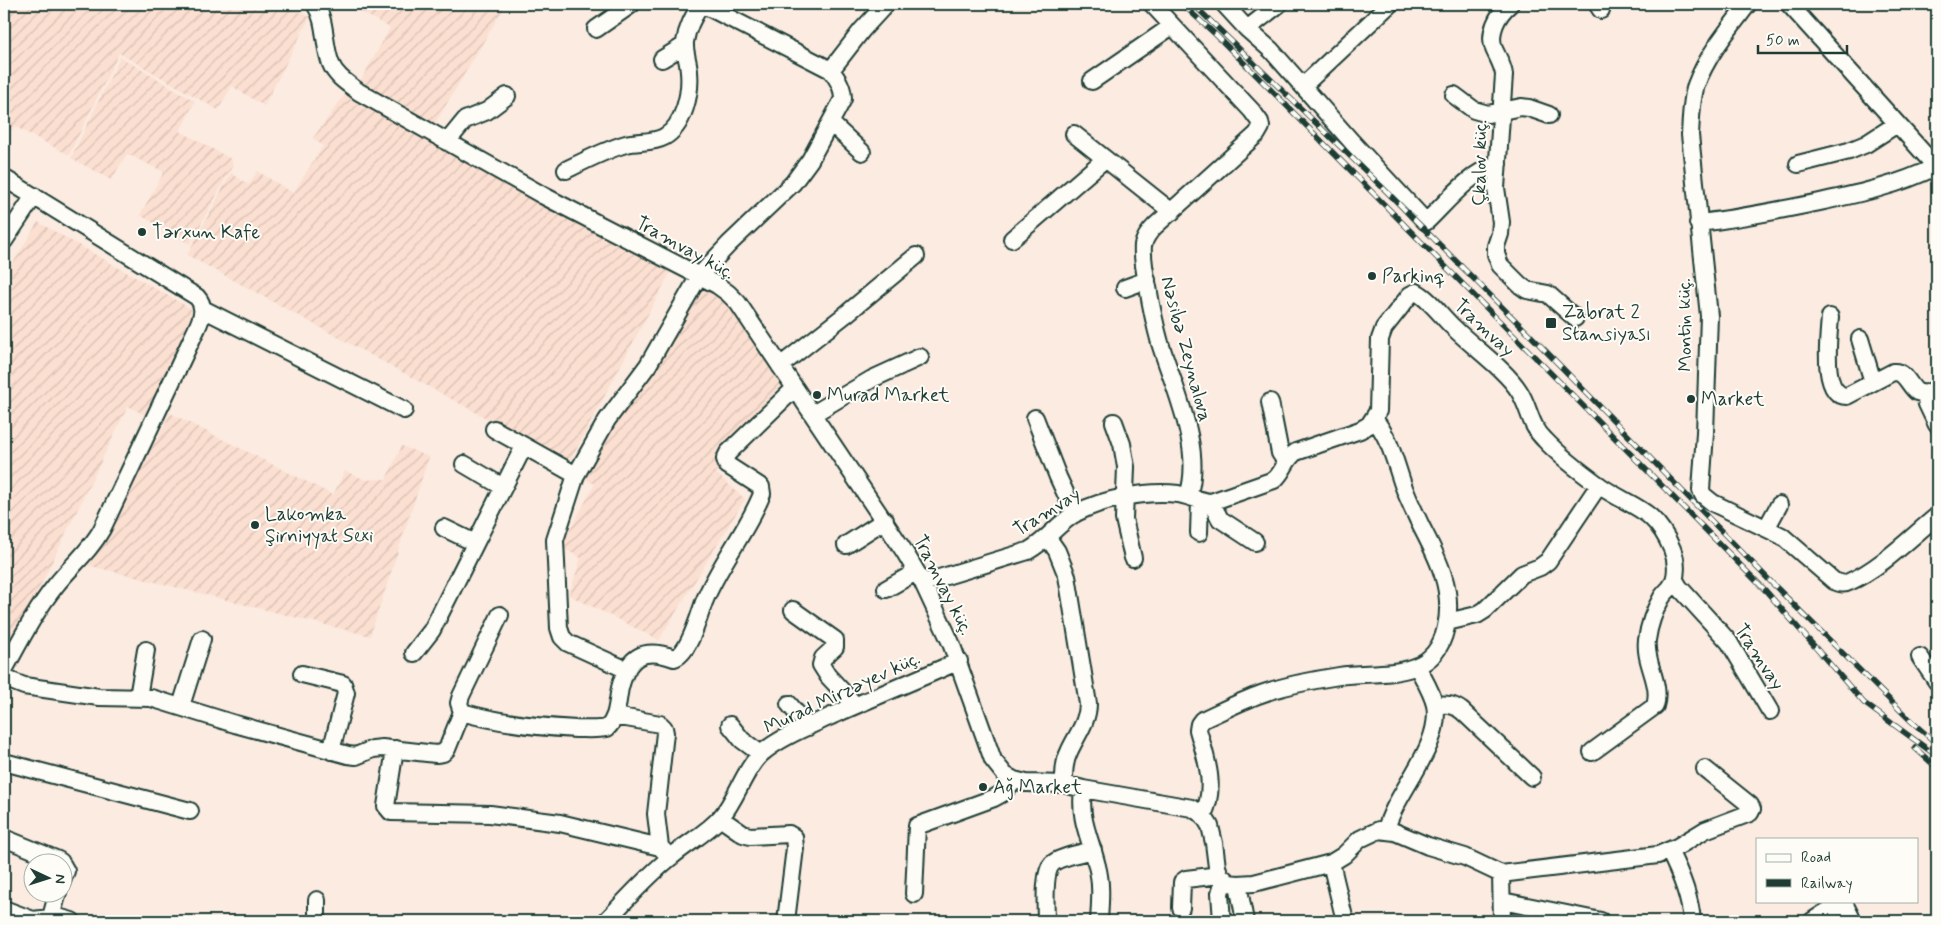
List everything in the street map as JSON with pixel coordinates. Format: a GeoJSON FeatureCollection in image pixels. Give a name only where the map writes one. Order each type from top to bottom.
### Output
{"type":"FeatureCollection","features":[{"type":"Feature","properties":{"kind":"street","name":"Tramvay küç."},"geometry":{"type":"LineString","coordinates":[[315,4],[324,26],[331,64],[340,78],[359,92],[553,200],[699,276],[728,293],[738,304],[885,520],[920,578],[959,661],[993,760],[1005,775],[1014,780]]}},
{"type":"Feature","properties":{"kind":"street"},"geometry":{"type":"LineString","coordinates":[[596,29],[632,4]]}},
{"type":"Feature","properties":{"kind":"street"},"geometry":{"type":"LineString","coordinates":[[566,170],[615,148],[636,142],[655,140],[664,137],[672,131],[684,110],[688,95],[690,75],[685,45],[690,23],[702,4],[831,70],[840,82],[843,91],[843,99],[831,123],[810,160],[793,183],[728,244],[699,276],[648,365],[608,420],[576,475],[555,540],[559,628],[562,638],[568,643],[627,670]]}},
{"type":"Feature","properties":{"kind":"street"},"geometry":{"type":"LineString","coordinates":[[831,70],[862,30],[886,4]]}},
{"type":"Feature","properties":{"kind":"street","name":"Nəsibə Zeynalova"},"geometry":{"type":"LineString","coordinates":[[1152,4],[1252,111],[1260,122],[1261,127],[1257,134],[1155,226],[1147,234],[1144,244],[1143,257],[1155,326],[1185,422],[1192,451],[1193,478],[1200,500],[1199,532]]}},
{"type":"Feature","properties":{"kind":"street"},"geometry":{"type":"LineString","coordinates":[[1224,4],[1247,29],[1271,50],[1426,222],[1471,179],[1484,169],[1498,164]]}},
{"type":"Feature","properties":{"kind":"street"},"geometry":{"type":"LineString","coordinates":[[1247,29],[1279,4]]}},
{"type":"Feature","properties":{"kind":"street"},"geometry":{"type":"LineString","coordinates":[[1304,86],[1390,4]]}},
{"type":"Feature","properties":{"kind":"street","name":"Çkalov küç."},"geometry":{"type":"LineString","coordinates":[[1510,4],[1496,21],[1493,31],[1494,48],[1503,67],[1504,75],[1496,188],[1501,222],[1496,254],[1500,265],[1520,285],[1527,290],[1548,294],[1574,318]]}},
{"type":"Feature","properties":{"kind":"street","name":"Montin küç."},"geometry":{"type":"LineString","coordinates":[[1748,4],[1705,66],[1696,86],[1692,105],[1690,135],[1709,316],[1701,490],[1703,496],[1713,503],[1767,527],[1793,544],[1834,582],[1841,584],[1848,583],[1874,567],[1937,516]]}},
{"type":"Feature","properties":{"kind":"street"},"geometry":{"type":"LineString","coordinates":[[1698,223],[1764,214],[1863,193],[1898,183],[1936,168],[1789,4]]}},
{"type":"Feature","properties":{"kind":"street"},"geometry":{"type":"LineString","coordinates":[[1092,82],[1172,26]]}},
{"type":"Feature","properties":{"kind":"street"},"geometry":{"type":"LineString","coordinates":[[662,59],[685,45]]}},
{"type":"Feature","properties":{"kind":"street"},"geometry":{"type":"LineString","coordinates":[[1454,95],[1474,110],[1488,114],[1521,107],[1550,115]]}},
{"type":"Feature","properties":{"kind":"street"},"geometry":{"type":"LineString","coordinates":[[447,142],[465,120],[487,111],[507,96]]}},
{"type":"Feature","properties":{"kind":"street"},"geometry":{"type":"LineString","coordinates":[[831,123],[862,152]]}},
{"type":"Feature","properties":{"kind":"street"},"geometry":{"type":"LineString","coordinates":[[1798,164],[1849,151],[1866,144],[1897,124]]}},
{"type":"Feature","properties":{"kind":"street"},"geometry":{"type":"LineString","coordinates":[[1074,134],[1172,212]]}},
{"type":"Feature","properties":{"kind":"street"},"geometry":{"type":"LineString","coordinates":[[1012,239],[1105,159]]}},
{"type":"Feature","properties":{"kind":"street"},"geometry":{"type":"LineString","coordinates":[[4,178],[197,297],[201,302],[203,310],[197,328],[102,529],[95,541],[55,585],[34,615],[4,670]]}},
{"type":"Feature","properties":{"kind":"street"},"geometry":{"type":"LineString","coordinates":[[4,241],[34,196]]}},
{"type":"Feature","properties":{"kind":"street"},"geometry":{"type":"LineString","coordinates":[[780,366],[916,256]]}},
{"type":"Feature","properties":{"kind":"street"},"geometry":{"type":"LineString","coordinates":[[1125,288],[1147,280]]}},
{"type":"Feature","properties":{"kind":"street","name":"Tramvay"},"geometry":{"type":"LineString","coordinates":[[886,589],[920,578],[1028,550],[1048,538],[1075,514],[1109,501],[1160,494],[1200,500],[1274,480],[1279,476],[1286,462],[1296,452],[1360,430],[1369,425],[1374,419],[1378,411],[1380,339],[1396,311],[1410,295],[1416,292],[1513,382],[1524,400],[1533,426],[1546,442],[1599,485],[1646,512],[1655,520],[1673,550],[1675,562],[1674,580],[1684,594],[1729,642],[1770,712]]}},
{"type":"Feature","properties":{"kind":"street"},"geometry":{"type":"LineString","coordinates":[[203,310],[404,410]]}},
{"type":"Feature","properties":{"kind":"street"},"geometry":{"type":"LineString","coordinates":[[1830,317],[1829,374],[1837,394],[1847,396],[1898,371],[1904,374],[1913,389],[1931,391],[1927,404],[1937,425]]}},
{"type":"Feature","properties":{"kind":"street"},"geometry":{"type":"LineString","coordinates":[[1860,339],[1873,382]]}},
{"type":"Feature","properties":{"kind":"street"},"geometry":{"type":"LineString","coordinates":[[813,414],[872,379],[920,357]]}},
{"type":"Feature","properties":{"kind":"street"},"geometry":{"type":"LineString","coordinates":[[462,712],[540,726],[607,728],[615,716],[620,688],[627,670],[634,659],[642,654],[654,653],[674,658],[683,652],[697,623],[714,578],[762,494],[762,487],[727,465],[725,459],[728,453],[795,388]]}},
{"type":"Feature","properties":{"kind":"street"},"geometry":{"type":"LineString","coordinates":[[1270,402],[1280,453],[1286,462]]}},
{"type":"Feature","properties":{"kind":"street"},"geometry":{"type":"LineString","coordinates":[[1035,418],[1075,514]]}},
{"type":"Feature","properties":{"kind":"street"},"geometry":{"type":"LineString","coordinates":[[1203,815],[1210,797],[1210,773],[1198,730],[1202,720],[1261,694],[1278,689],[1339,676],[1391,673],[1417,666],[1433,654],[1441,643],[1447,622],[1447,598],[1444,577],[1439,561],[1408,498],[1387,439],[1374,419]]}},
{"type":"Feature","properties":{"kind":"street"},"geometry":{"type":"LineString","coordinates":[[1114,422],[1122,444],[1126,467],[1127,482],[1124,498],[1124,519],[1133,558]]}},
{"type":"Feature","properties":{"kind":"street"},"geometry":{"type":"LineString","coordinates":[[494,429],[576,475]]}},
{"type":"Feature","properties":{"kind":"street"},"geometry":{"type":"LineString","coordinates":[[414,653],[432,630],[524,446]]}},
{"type":"Feature","properties":{"kind":"street"},"geometry":{"type":"LineString","coordinates":[[464,464],[503,487]]}},
{"type":"Feature","properties":{"kind":"street"},"geometry":{"type":"LineString","coordinates":[[1447,622],[1477,615],[1485,610],[1522,574],[1540,567],[1548,561],[1599,485]]}},
{"type":"Feature","properties":{"kind":"street"},"geometry":{"type":"LineString","coordinates":[[1200,500],[1220,518],[1255,542]]}},
{"type":"Feature","properties":{"kind":"street"},"geometry":{"type":"LineString","coordinates":[[1767,527],[1779,505]]}},
{"type":"Feature","properties":{"kind":"street"},"geometry":{"type":"LineString","coordinates":[[846,545],[885,520]]}},
{"type":"Feature","properties":{"kind":"street"},"geometry":{"type":"LineString","coordinates":[[444,528],[475,542]]}},
{"type":"Feature","properties":{"kind":"street"},"geometry":{"type":"LineString","coordinates":[[1048,538],[1057,551],[1066,576],[1088,704],[1086,719],[1068,752],[1064,784]]}},
{"type":"Feature","properties":{"kind":"street"},"geometry":{"type":"LineString","coordinates":[[1592,752],[1655,706],[1657,683],[1648,658],[1647,640],[1656,611],[1674,580]]}},
{"type":"Feature","properties":{"kind":"street"},"geometry":{"type":"LineString","coordinates":[[793,610],[835,640],[835,647],[823,658],[821,665],[828,676],[855,705]]}},
{"type":"Feature","properties":{"kind":"street"},"geometry":{"type":"LineString","coordinates":[[4,678],[24,686],[99,697],[151,698],[234,724],[331,751],[356,756],[382,748],[436,754],[443,753],[447,749],[462,712],[459,703],[461,696],[500,615]]}},
{"type":"Feature","properties":{"kind":"street"},"geometry":{"type":"LineString","coordinates":[[181,706],[202,639]]}},
{"type":"Feature","properties":{"kind":"street"},"geometry":{"type":"LineString","coordinates":[[138,697],[146,650]]}},
{"type":"Feature","properties":{"kind":"street"},"geometry":{"type":"LineString","coordinates":[[1920,657],[1937,682]]}},
{"type":"Feature","properties":{"kind":"street","name":"Murad Mirzəyev küç."},"geometry":{"type":"LineString","coordinates":[[606,921],[646,879],[665,852],[700,836],[720,818],[761,754],[808,726],[959,661]]}},
{"type":"Feature","properties":{"kind":"street"},"geometry":{"type":"LineString","coordinates":[[1386,830],[1393,808],[1403,794],[1430,742],[1434,728],[1435,705],[1417,666]]}},
{"type":"Feature","properties":{"kind":"street"},"geometry":{"type":"LineString","coordinates":[[302,674],[344,684],[346,688],[331,751]]}},
{"type":"Feature","properties":{"kind":"street"},"geometry":{"type":"LineString","coordinates":[[788,704],[808,726]]}},
{"type":"Feature","properties":{"kind":"street"},"geometry":{"type":"LineString","coordinates":[[1435,705],[1446,704],[1462,710],[1532,778]]}},
{"type":"Feature","properties":{"kind":"street"},"geometry":{"type":"LineString","coordinates":[[395,749],[386,806],[391,812],[490,814],[560,823],[665,852],[656,814],[664,728],[660,724],[615,716]]}},
{"type":"Feature","properties":{"kind":"street"},"geometry":{"type":"LineString","coordinates":[[730,725],[742,740],[761,754]]}},
{"type":"Feature","properties":{"kind":"street"},"geometry":{"type":"LineString","coordinates":[[4,762],[190,811]]}},
{"type":"Feature","properties":{"kind":"street"},"geometry":{"type":"LineString","coordinates":[[1181,908],[1182,882],[1186,879],[1254,883],[1331,863],[1344,855],[1369,833],[1386,830],[1428,846],[1465,857],[1501,874],[1658,855],[1669,852],[1705,830],[1750,813],[1752,809],[1750,805],[1706,770]]}},
{"type":"Feature","properties":{"kind":"street"},"geometry":{"type":"LineString","coordinates":[[914,894],[917,826],[994,798],[1003,793],[1014,780],[1026,783],[1064,784],[1083,789],[1176,804],[1192,808],[1203,815],[1210,826],[1217,867],[1228,880],[1245,921]]}},
{"type":"Feature","properties":{"kind":"street"},"geometry":{"type":"LineString","coordinates":[[1083,789],[1081,805],[1083,822],[1100,881],[1099,921]]}},
{"type":"Feature","properties":{"kind":"street"},"geometry":{"type":"LineString","coordinates":[[720,818],[743,834],[750,836],[789,834],[794,837],[795,848],[786,921]]}},
{"type":"Feature","properties":{"kind":"street"},"geometry":{"type":"LineString","coordinates":[[4,838],[38,852]]}},
{"type":"Feature","properties":{"kind":"street"},"geometry":{"type":"LineString","coordinates":[[1046,921],[1048,874],[1051,865],[1057,861],[1092,850]]}},
{"type":"Feature","properties":{"kind":"street"},"geometry":{"type":"LineString","coordinates":[[1669,852],[1684,884],[1691,905],[1692,921]]}},
{"type":"Feature","properties":{"kind":"street"},"geometry":{"type":"LineString","coordinates":[[1331,863],[1345,921]]}},
{"type":"Feature","properties":{"kind":"street"},"geometry":{"type":"LineString","coordinates":[[1501,874],[1502,921]]}},
{"type":"Feature","properties":{"kind":"street"},"geometry":{"type":"LineString","coordinates":[[1222,921],[1220,893],[1228,880]]}},
{"type":"Feature","properties":{"kind":"street"},"geometry":{"type":"LineString","coordinates":[[317,900],[317,921]]}},
{"type":"Feature","properties":{"kind":"street"},"geometry":{"type":"LineString","coordinates":[[1502,901],[1601,921]]}},
{"type":"Feature","properties":{"kind":"street"},"geometry":{"type":"LineString","coordinates":[[51,918],[55,902]]}},
{"type":"Feature","properties":{"kind":"street"},"geometry":{"type":"LineString","coordinates":[[1812,921],[1840,906],[1846,907],[1853,921]]}},
{"type":"Feature","properties":{"kind":"street"},"geometry":{"type":"LineString","coordinates":[[4,909],[33,920],[51,918],[72,921]]}},
{"type":"Feature","properties":{"kind":"shaded area"},"geometry":{"type":"Polygon","coordinates":[[[4,4],[285,4],[310,17],[264,106],[232,86],[218,110],[119,53],[69,155],[14,126],[4,145],[4,4]]]}},
{"type":"Feature","properties":{"kind":"shaded area"},"geometry":{"type":"Polygon","coordinates":[[[347,4],[506,4],[434,125],[360,82],[390,28],[347,4]]]}},
{"type":"Feature","properties":{"kind":"shaded area"},"geometry":{"type":"Polygon","coordinates":[[[120,57],[195,101],[180,131],[231,159],[233,165],[190,244],[140,215],[164,172],[127,154],[111,180],[71,158],[120,57]]]}},
{"type":"Feature","properties":{"kind":"shaded area"},"geometry":{"type":"Polygon","coordinates":[[[346,93],[671,271],[569,463],[187,255],[231,173],[249,185],[257,171],[293,193],[323,146],[313,138],[346,93]]]}},
{"type":"Feature","properties":{"kind":"shaded area"},"geometry":{"type":"Polygon","coordinates":[[[38,222],[195,311],[145,415],[128,406],[9,650],[4,649],[4,292],[13,277],[7,273],[38,222]]]}},
{"type":"Feature","properties":{"kind":"shaded area"},"geometry":{"type":"Polygon","coordinates":[[[703,288],[731,307],[783,384],[720,450],[717,474],[745,499],[659,640],[569,595],[581,558],[561,547],[595,484],[585,479],[610,429],[648,382],[703,288]]]}},
{"type":"Feature","properties":{"kind":"shaded area"},"geometry":{"type":"Polygon","coordinates":[[[170,413],[333,495],[345,471],[366,480],[386,479],[402,446],[429,457],[370,636],[87,565],[150,439],[156,442],[170,413]]]}},
{"type":"Feature","properties":{"kind":"railway"},"geometry":{"type":"LineString","coordinates":[[1182,4],[1282,101],[1766,591],[1864,703],[1937,756]]}},
{"type":"Feature","properties":{"kind":"railway"},"geometry":{"type":"LineString","coordinates":[[1193,4],[1382,187],[1536,341],[1773,584],[1911,721],[1937,744]]}},
{"type":"Feature","properties":{"kind":"railway"},"geometry":{"type":"LineString","coordinates":[[1915,748],[1937,768]]}},
{"type":"Feature","properties":{"kind":"place","name":"Tərxun Kafe"},"geometry":{"type":"Point","coordinates":[142,232]}},
{"type":"Feature","properties":{"kind":"place","name":"Parkinq"},"geometry":{"type":"Point","coordinates":[1372,276]}},
{"type":"Feature","properties":{"kind":"place","name":"Zabrat 2 Stansiyası"},"geometry":{"type":"Point","coordinates":[1551,323]}},
{"type":"Feature","properties":{"kind":"place","name":"Murad Market"},"geometry":{"type":"Point","coordinates":[817,395]}},
{"type":"Feature","properties":{"kind":"place","name":"Market"},"geometry":{"type":"Point","coordinates":[1691,399]}},
{"type":"Feature","properties":{"kind":"place","name":"Lakomka Şirniyyat Sexi"},"geometry":{"type":"Point","coordinates":[255,525]}},
{"type":"Feature","properties":{"kind":"place","name":"Ağ Market"},"geometry":{"type":"Point","coordinates":[983,787]}}]}
